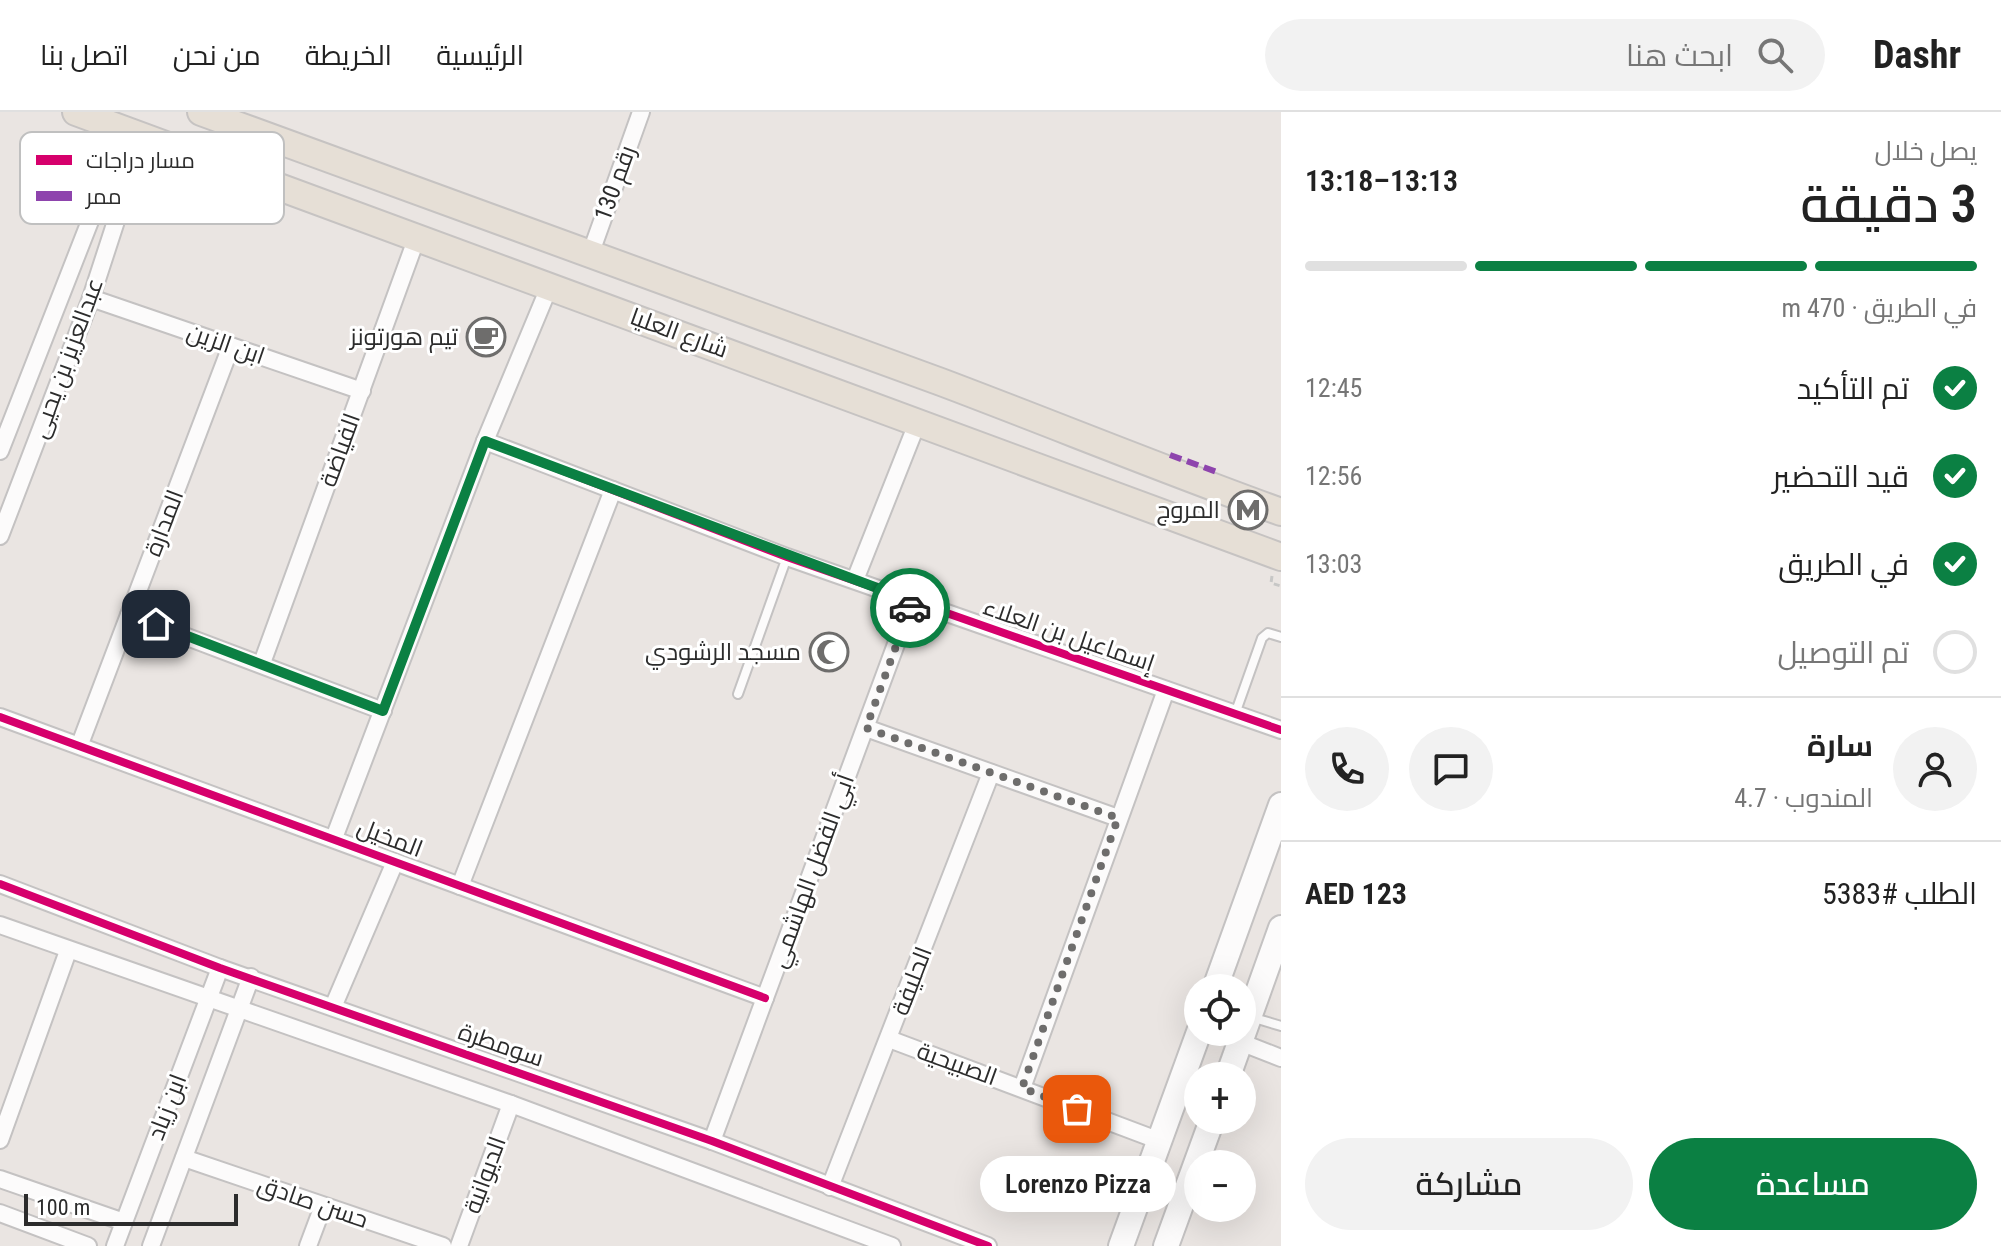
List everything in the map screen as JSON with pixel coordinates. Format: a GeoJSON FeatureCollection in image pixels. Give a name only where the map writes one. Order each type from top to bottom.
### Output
{"type":"FeatureCollection","features":[{"type":"Feature","properties":{"kind":"main road","name":"شارع العليا"},"geometry":{"type":"LineString","coordinates":[[76,112],[131,132]]}},
{"type":"Feature","properties":{"kind":"main road","name":"شارع العليا"},"geometry":{"type":"LineString","coordinates":[[219,115],[264,132]]}},
{"type":"Feature","properties":{"kind":"main road","name":"شارع العليا"},"geometry":{"type":"LineString","coordinates":[[284,140],[1083,435],[1119,454],[1281,512]]}},
{"type":"Feature","properties":{"kind":"main road","name":"شارع العليا"},"geometry":{"type":"LineString","coordinates":[[284,188],[918,421],[1277,566]]}},
{"type":"Feature","properties":{"kind":"street","name":"رقم 130"},"geometry":{"type":"LineString","coordinates":[[590,255],[641,112]]}},
{"type":"Feature","properties":{"kind":"street","name":"عبدالعزيز بن يحيى"},"geometry":{"type":"LineString","coordinates":[[116,132],[117,127]]}},
{"type":"Feature","properties":{"kind":"street","name":"عبدالعزيز بن يحيى"},"geometry":{"type":"LineString","coordinates":[[0,451],[8,408],[87,224]]}},
{"type":"Feature","properties":{"kind":"street","name":"عبدالعزيز بن يحيى"},"geometry":{"type":"LineString","coordinates":[[0,536],[91,298],[115,224]]}},
{"type":"Feature","properties":{"kind":"street","name":"الفياضة"},"geometry":{"type":"LineString","coordinates":[[262,663],[417,237]]}},
{"type":"Feature","properties":{"kind":"street"},"geometry":{"type":"LineString","coordinates":[[334,838],[485,441],[550,285]]}},
{"type":"Feature","properties":{"kind":"street","name":"ابن الزين"},"geometry":{"type":"LineString","coordinates":[[91,298],[362,391]]}},
{"type":"Feature","properties":{"kind":"street","name":"المدارة"},"geometry":{"type":"LineString","coordinates":[[80,744],[231,346]]}},
{"type":"Feature","properties":{"kind":"street"},"geometry":{"type":"LineString","coordinates":[[855,580],[918,421]]}},
{"type":"Feature","properties":{"kind":"street","name":"إسماعيل بن العلاء"},"geometry":{"type":"LineString","coordinates":[[485,441],[787,557],[1281,730]]}},
{"type":"Feature","properties":{"kind":"street"},"geometry":{"type":"LineString","coordinates":[[460,886],[613,490]]}},
{"type":"Feature","properties":{"kind":"street","name":"أبي الفضل الهاشمي"},"geometry":{"type":"LineString","coordinates":[[712,1141],[912,601]]}},
{"type":"Feature","properties":{"kind":"street"},"geometry":{"type":"LineString","coordinates":[[129,615],[383,711]]}},
{"type":"Feature","properties":{"kind":"street"},"geometry":{"type":"LineString","coordinates":[[1022,1088],[1166,690]]}},
{"type":"Feature","properties":{"kind":"street","name":"المخيل"},"geometry":{"type":"LineString","coordinates":[[0,717],[765,998]]}},
{"type":"Feature","properties":{"kind":"street"},"geometry":{"type":"LineString","coordinates":[[866,728],[1118,818]]}},
{"type":"Feature","properties":{"kind":"street","name":"الحليفة"},"geometry":{"type":"LineString","coordinates":[[830,1187],[991,773]]}},
{"type":"Feature","properties":{"kind":"street"},"geometry":{"type":"LineString","coordinates":[[1220,974],[1279,816]]}},
{"type":"Feature","properties":{"kind":"street"},"geometry":{"type":"LineString","coordinates":[[333,1007],[395,862]]}},
{"type":"Feature","properties":{"kind":"street","name":"سومطرة"},"geometry":{"type":"LineString","coordinates":[[0,884],[220,968],[712,1141],[988,1246]]}},
{"type":"Feature","properties":{"kind":"street"},"geometry":{"type":"LineString","coordinates":[[0,925],[511,1104],[892,1246]]}},
{"type":"Feature","properties":{"kind":"street"},"geometry":{"type":"LineString","coordinates":[[1256,995],[1281,928]]}},
{"type":"Feature","properties":{"kind":"street"},"geometry":{"type":"LineString","coordinates":[[0,1140],[68,951]]}},
{"type":"Feature","properties":{"kind":"street","name":"ابن زياد"},"geometry":{"type":"LineString","coordinates":[[115,1246],[220,968]]}},
{"type":"Feature","properties":{"kind":"street","name":"ابن زياد"},"geometry":{"type":"LineString","coordinates":[[151,1246],[251,977]]}},
{"type":"Feature","properties":{"kind":"street","name":"الصبيحية"},"geometry":{"type":"LineString","coordinates":[[889,1039],[1160,1141]]}},
{"type":"Feature","properties":{"kind":"street"},"geometry":{"type":"LineString","coordinates":[[1121,1246],[1194,1046]]}},
{"type":"Feature","properties":{"kind":"street"},"geometry":{"type":"LineString","coordinates":[[1250,1046],[1281,1058]]}},
{"type":"Feature","properties":{"kind":"street","name":"الديوانية"},"geometry":{"type":"LineString","coordinates":[[459,1246],[511,1104]]}},
{"type":"Feature","properties":{"kind":"street"},"geometry":{"type":"LineString","coordinates":[[1166,1246],[1207,1134]]}},
{"type":"Feature","properties":{"kind":"street","name":"حسن صادق"},"geometry":{"type":"LineString","coordinates":[[184,1158],[443,1246]]}},
{"type":"Feature","properties":{"kind":"street"},"geometry":{"type":"LineString","coordinates":[[0,1179],[124,1222]]}},
{"type":"Feature","properties":{"kind":"street"},"geometry":{"type":"LineString","coordinates":[[308,1246],[323,1206]]}},
{"type":"Feature","properties":{"kind":"street"},"geometry":{"type":"LineString","coordinates":[[0,1213],[88,1246]]}},
{"type":"Feature","properties":{"kind":"lane"},"geometry":{"type":"LineString","coordinates":[[738,694],[787,557]]}},
{"type":"Feature","properties":{"kind":"lane"},"geometry":{"type":"LineString","coordinates":[[1235,714],[1262,638],[1268,633],[1281,637]]}},
{"type":"Feature","properties":{"kind":"lane"},"geometry":{"type":"LineString","coordinates":[[1256,1018],[1281,1026]]}},
{"type":"Feature","properties":{"kind":"path"},"geometry":{"type":"LineString","coordinates":[[1277,566],[1271,583],[1281,586]]}},
{"type":"Feature","properties":{"kind":"marked path"},"geometry":{"type":"LineString","coordinates":[[1170,455],[1217,472]]}},
{"type":"Feature","properties":{"kind":"cycle path"},"geometry":{"type":"LineString","coordinates":[[485,441],[787,557],[1281,730]]}},
{"type":"Feature","properties":{"kind":"cycle path"},"geometry":{"type":"LineString","coordinates":[[0,717],[765,998]]}},
{"type":"Feature","properties":{"kind":"cycle path"},"geometry":{"type":"LineString","coordinates":[[0,884],[220,968],[712,1141],[988,1246]]}},
{"type":"Feature","properties":{"kind":"way so far"},"geometry":{"type":"LineString","coordinates":[[910,608],[866,728],[1118,818],[1022,1088],[1077,1109]]}},
{"type":"Feature","properties":{"kind":"place","name":"تيم هورتونز"},"geometry":{"type":"Point","coordinates":[486,337]}},
{"type":"Feature","properties":{"kind":"place","name":"المروج"},"geometry":{"type":"Point","coordinates":[1248,510]}},
{"type":"Feature","properties":{"kind":"place","name":"مسجد الرشودي"},"geometry":{"type":"Point","coordinates":[829,652]}},
{"type":"Feature","properties":{"kind":"place","name":"Lorenzo Pizza"},"geometry":{"type":"Point","coordinates":[1077,1109]}},
{"type":"Feature","properties":{"kind":"route"},"geometry":{"type":"LineString","coordinates":[[156,624],[383,711],[485,441],[787,557],[912,601],[910,608]]}}]}
